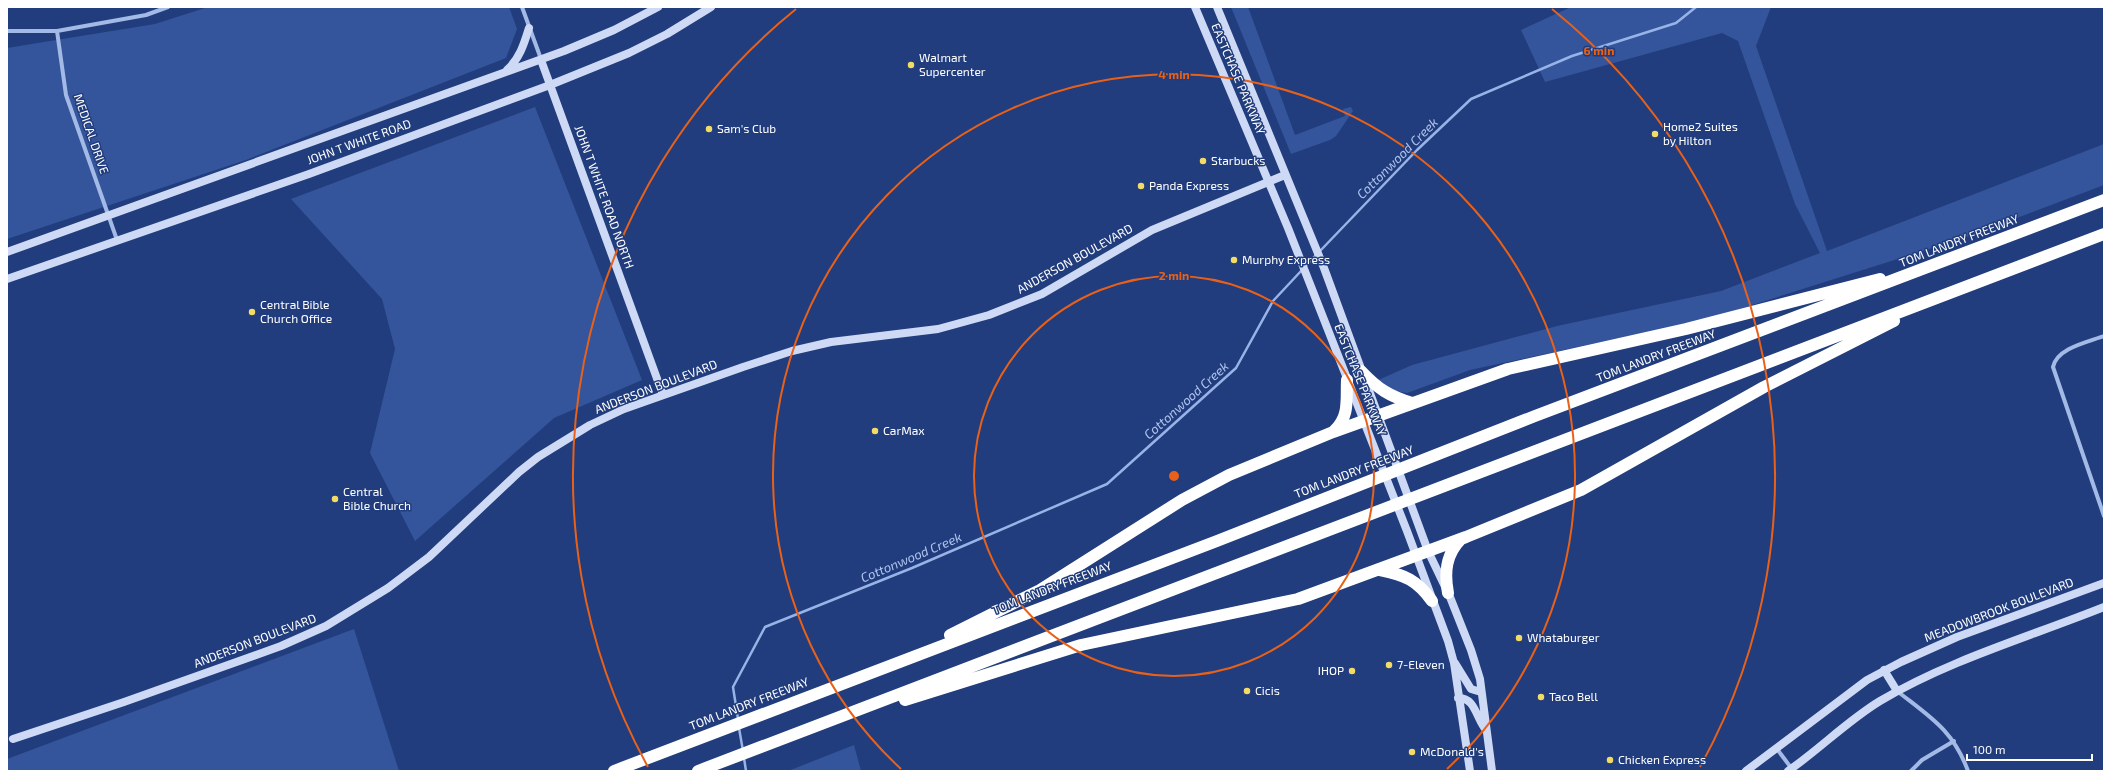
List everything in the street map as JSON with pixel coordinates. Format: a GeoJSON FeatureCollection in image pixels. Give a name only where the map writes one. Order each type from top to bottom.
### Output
{"type":"FeatureCollection","features":[{"type":"Feature","properties":{"kind":"highway","name":"TOM LANDRY FREEWAY"},"geometry":{"type":"LineString","coordinates":[[614,771],[1217,541],[1535,416],[1940,264],[2104,200]]}},
{"type":"Feature","properties":{"kind":"highway"},"geometry":{"type":"LineString","coordinates":[[698,771],[2104,234]]}},
{"type":"Feature","properties":{"kind":"highway"},"geometry":{"type":"LineString","coordinates":[[892,664],[1040,590],[1182,500],[1229,475],[1364,420],[1508,368],[1686,329],[1940,264]]}},
{"type":"Feature","properties":{"kind":"highway"},"geometry":{"type":"LineString","coordinates":[[786,737],[808,735],[940,688],[1081,646],[1298,599],[1462,539],[1581,490],[1764,387],[1948,293]]}},
{"type":"Feature","properties":{"kind":"highway"},"geometry":{"type":"LineString","coordinates":[[1361,371],[1379,389],[1399,399],[1412,403]]}},
{"type":"Feature","properties":{"kind":"highway"},"geometry":{"type":"LineString","coordinates":[[1333,432],[1343,424],[1347,403],[1347,380]]}},
{"type":"Feature","properties":{"kind":"highway"},"geometry":{"type":"LineString","coordinates":[[1448,593],[1446,580],[1449,557],[1454,546],[1462,539]]}},
{"type":"Feature","properties":{"kind":"highway"},"geometry":{"type":"LineString","coordinates":[[1380,570],[1411,579],[1423,589],[1432,601]]}},
{"type":"Feature","properties":{"kind":"main road","name":"JOHN T WHITE ROAD"},"geometry":{"type":"LineString","coordinates":[[7,252],[541,60],[614,30],[658,7]]}},
{"type":"Feature","properties":{"kind":"main road","name":"JOHN T WHITE ROAD"},"geometry":{"type":"LineString","coordinates":[[7,279],[309,174],[550,85],[629,53],[667,34],[711,7]]}},
{"type":"Feature","properties":{"kind":"main road","name":"EASTCHASE PARKWAY"},"geometry":{"type":"LineString","coordinates":[[1195,7],[1269,182],[1364,420],[1416,556],[1454,662],[1458,698],[1470,771]]}},
{"type":"Feature","properties":{"kind":"main road","name":"EASTCHASE PARKWAY"},"geometry":{"type":"LineString","coordinates":[[1217,7],[1312,239],[1420,526],[1428,551],[1448,593],[1471,650],[1481,692],[1492,771]]}},
{"type":"Feature","properties":{"kind":"main road"},"geometry":{"type":"LineString","coordinates":[[504,73],[516,62],[522,51],[529,28]]}},
{"type":"Feature","properties":{"kind":"main road","name":"JOHN T WHITE ROAD NORTH"},"geometry":{"type":"LineString","coordinates":[[541,60],[663,395]]}},
{"type":"Feature","properties":{"kind":"main road","name":"ANDERSON BOULEVARD"},"geometry":{"type":"LineString","coordinates":[[13,739],[281,646],[326,626],[388,588],[429,557],[519,472],[538,457],[590,425],[624,409],[792,351],[831,342],[938,329],[989,315],[1042,294],[1137,238],[1202,208],[1269,182],[1285,174]]}},
{"type":"Feature","properties":{"kind":"main road","name":"MEADOWBROOK BOULEVARD"},"geometry":{"type":"LineString","coordinates":[[1746,771],[1867,680],[1884,670],[1957,637],[2104,583]]}},
{"type":"Feature","properties":{"kind":"main road"},"geometry":{"type":"LineString","coordinates":[[1791,770],[1878,702],[1897,691],[1943,669],[2104,607]]}},
{"type":"Feature","properties":{"kind":"main road"},"geometry":{"type":"LineString","coordinates":[[1454,662],[1460,669],[1470,689],[1481,692]]}},
{"type":"Feature","properties":{"kind":"main road"},"geometry":{"type":"LineString","coordinates":[[1884,670],[1897,691]]}},
{"type":"Feature","properties":{"kind":"main road"},"geometry":{"type":"LineString","coordinates":[[1458,698],[1466,697],[1469,700],[1479,722],[1487,731]]}},
{"type":"Feature","properties":{"kind":"street"},"geometry":{"type":"LineString","coordinates":[[7,31],[57,31],[146,15],[168,7]]}},
{"type":"Feature","properties":{"kind":"street","name":"JOHN T WHITE ROAD NORTH"},"geometry":{"type":"LineString","coordinates":[[522,7],[541,60]]}},
{"type":"Feature","properties":{"kind":"street","name":"MEDICAL DRIVE"},"geometry":{"type":"LineString","coordinates":[[57,31],[66,95],[117,240]]}},
{"type":"Feature","properties":{"kind":"street"},"geometry":{"type":"LineString","coordinates":[[2104,336],[2072,348],[2058,356],[2054,367],[2104,516]]}},
{"type":"Feature","properties":{"kind":"street"},"geometry":{"type":"LineString","coordinates":[[1897,691],[1932,718],[1954,741],[1962,754],[1968,771]]}},
{"type":"Feature","properties":{"kind":"street"},"geometry":{"type":"LineString","coordinates":[[1911,771],[1922,760],[1954,741]]}},
{"type":"Feature","properties":{"kind":"street"},"geometry":{"type":"LineString","coordinates":[[1776,749],[1791,770]]}},
{"type":"Feature","properties":{"kind":"shaded area"},"geometry":{"type":"Polygon","coordinates":[[[208,7],[509,7],[517,29],[506,58],[246,160],[7,239],[7,48],[155,24],[208,7]]]}},
{"type":"Feature","properties":{"kind":"shaded area"},"geometry":{"type":"Polygon","coordinates":[[[1231,7],[1248,7],[1295,135],[1345,116],[1343,109],[1351,107],[1353,111],[1336,136],[1330,140],[1291,154],[1231,7]]]}},
{"type":"Feature","properties":{"kind":"shaded area"},"geometry":{"type":"Polygon","coordinates":[[[1571,7],[1771,7],[1756,46],[1827,251],[2104,144],[2104,185],[1964,238],[1708,319],[1470,370],[1407,393],[1387,390],[1376,381],[1412,365],[1557,326],[1721,291],[1820,253],[1795,204],[1738,41],[1722,33],[1545,82],[1521,30],[1571,7]]]}},
{"type":"Feature","properties":{"kind":"shaded area"},"geometry":{"type":"Polygon","coordinates":[[[535,107],[642,380],[554,418],[415,541],[370,453],[395,349],[382,299],[291,199],[535,107]]]}},
{"type":"Feature","properties":{"kind":"shaded area"},"geometry":{"type":"Polygon","coordinates":[[[354,629],[399,771],[7,771],[7,759],[354,629]]]}},
{"type":"Feature","properties":{"kind":"shaded area"},"geometry":{"type":"Polygon","coordinates":[[[854,745],[861,771],[788,771],[854,745]]]}},
{"type":"Feature","properties":{"kind":"waterway","name":"Cottonwood Creek"},"geometry":{"type":"LineString","coordinates":[[1320,251],[1417,150],[1471,99],[1572,56],[1676,23],[1696,7]]}},
{"type":"Feature","properties":{"kind":"waterway","name":"Cottonwood Creek"},"geometry":{"type":"LineString","coordinates":[[738,719],[733,687],[765,627],[912,568],[1107,484],[1236,368],[1273,301],[1316,255]]}},
{"type":"Feature","properties":{"kind":"waterway","name":"Cottonwood Creek"},"geometry":{"type":"LineString","coordinates":[[739,728],[743,751]]}},
{"type":"Feature","properties":{"kind":"waterway","name":"Cottonwood Creek"},"geometry":{"type":"LineString","coordinates":[[744,758],[746,771]]}},
{"type":"Feature","properties":{"kind":"place","name":"Walmart Supercenter"},"geometry":{"type":"Point","coordinates":[911,65]}},
{"type":"Feature","properties":{"kind":"place","name":"Sam's Club"},"geometry":{"type":"Point","coordinates":[709,129]}},
{"type":"Feature","properties":{"kind":"place","name":"Home2 Suites by Hilton"},"geometry":{"type":"Point","coordinates":[1655,134]}},
{"type":"Feature","properties":{"kind":"place","name":"Starbucks"},"geometry":{"type":"Point","coordinates":[1203,161]}},
{"type":"Feature","properties":{"kind":"place","name":"Panda Express"},"geometry":{"type":"Point","coordinates":[1141,186]}},
{"type":"Feature","properties":{"kind":"place","name":"Murphy Express"},"geometry":{"type":"Point","coordinates":[1234,260]}},
{"type":"Feature","properties":{"kind":"place","name":"Central Bible Church Office"},"geometry":{"type":"Point","coordinates":[252,312]}},
{"type":"Feature","properties":{"kind":"place","name":"CarMax"},"geometry":{"type":"Point","coordinates":[875,431]}},
{"type":"Feature","properties":{"kind":"place","name":"Central Bible Church"},"geometry":{"type":"Point","coordinates":[335,499]}},
{"type":"Feature","properties":{"kind":"place","name":"Whataburger"},"geometry":{"type":"Point","coordinates":[1519,638]}},
{"type":"Feature","properties":{"kind":"place","name":"7-Eleven"},"geometry":{"type":"Point","coordinates":[1389,665]}},
{"type":"Feature","properties":{"kind":"place","name":"IHOP"},"geometry":{"type":"Point","coordinates":[1352,671]}},
{"type":"Feature","properties":{"kind":"place","name":"Cicis"},"geometry":{"type":"Point","coordinates":[1247,691]}},
{"type":"Feature","properties":{"kind":"place","name":"Taco Bell"},"geometry":{"type":"Point","coordinates":[1541,697]}},
{"type":"Feature","properties":{"kind":"place","name":"McDonald's"},"geometry":{"type":"Point","coordinates":[1412,752]}},
{"type":"Feature","properties":{"kind":"place","name":"Chicken Express"},"geometry":{"type":"Point","coordinates":[1610,760]}}]}
